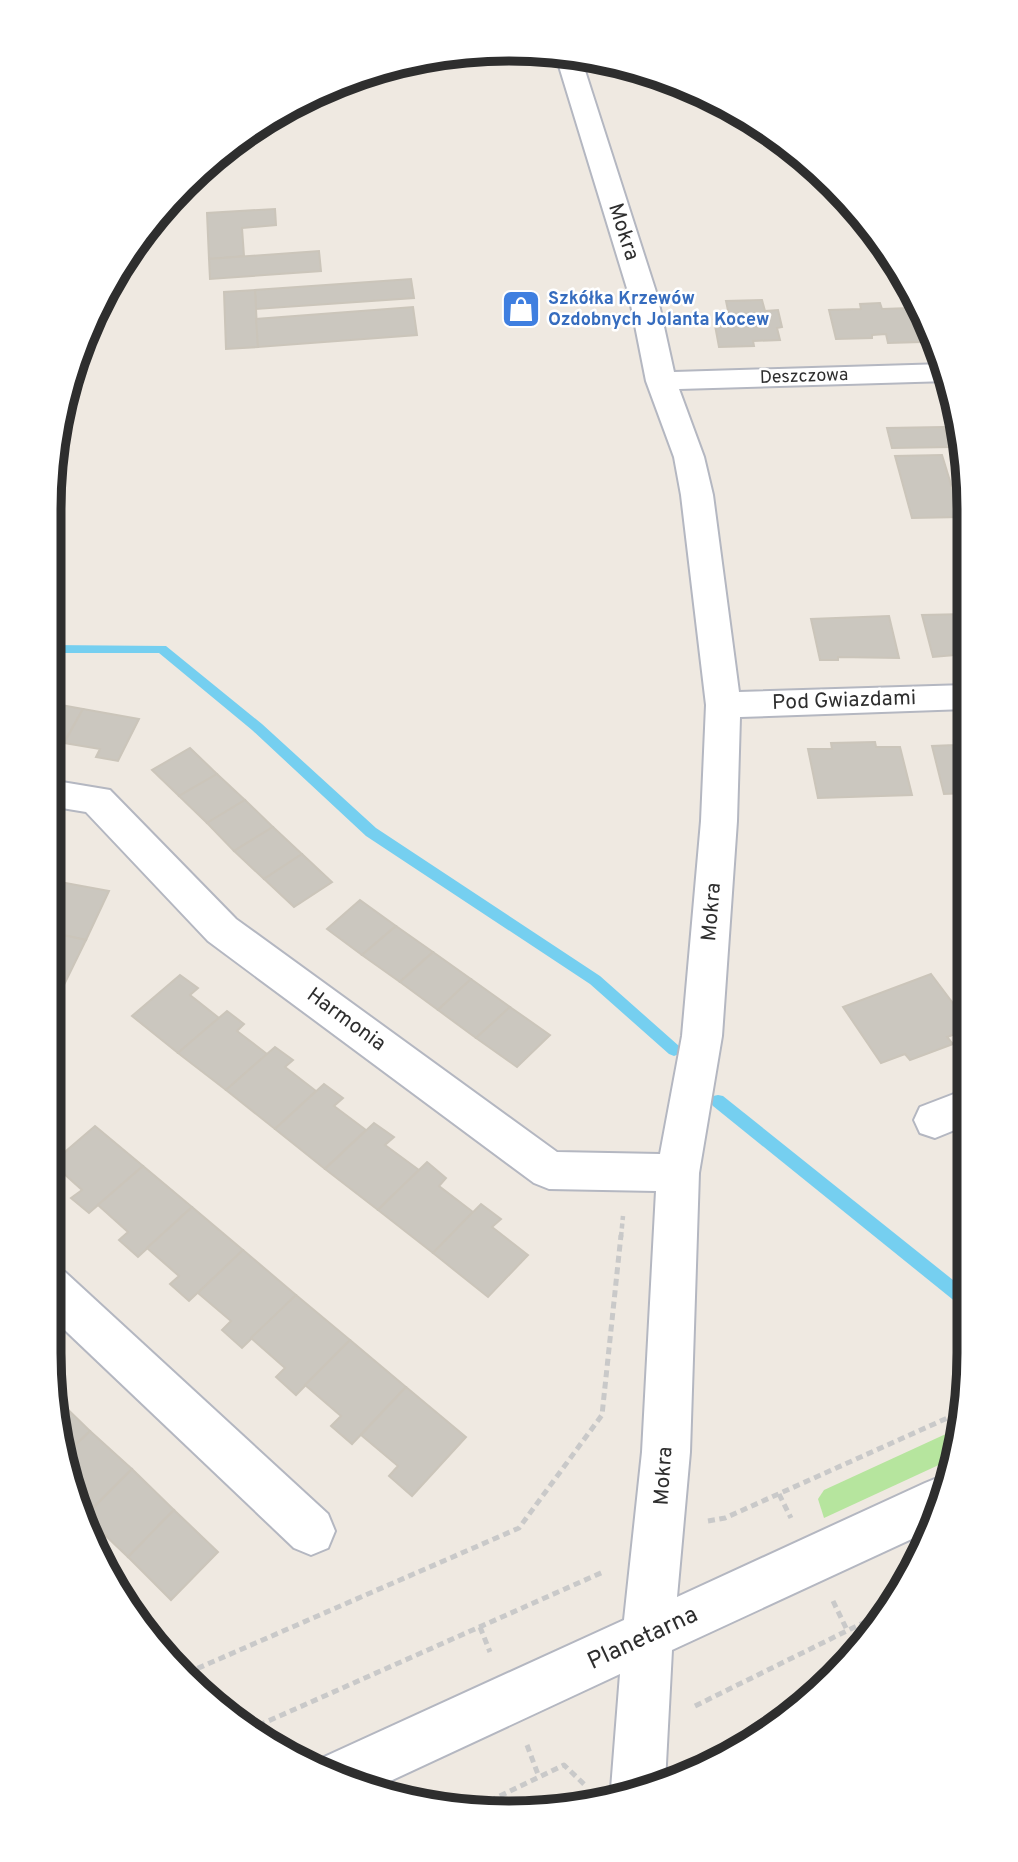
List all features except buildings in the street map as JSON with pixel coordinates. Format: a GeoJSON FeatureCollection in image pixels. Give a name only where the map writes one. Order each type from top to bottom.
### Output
{"type":"FeatureCollection","features":[{"type":"Feature","properties":{"kind":"street","name":"Mokra"},"geometry":{"type":"LineString","coordinates":[[571,66],[643,295],[661,381],[689,457],[697,495],[723,705],[719,821],[702,1036],[678,1173],[666,1452],[648,1636],[639,1781]]}},
{"type":"Feature","properties":{"kind":"street","name":"Deszczowa"},"geometry":{"type":"LineString","coordinates":[[661,381],[935,373]]}},
{"type":"Feature","properties":{"kind":"street","name":"Pod Gwiazdami"},"geometry":{"type":"LineString","coordinates":[[723,705],[957,698]]}},
{"type":"Feature","properties":{"kind":"street","name":"Harmonia"},"geometry":{"type":"LineString","coordinates":[[61,795],[97,800],[222,930],[549,1170],[678,1173]]}},
{"type":"Feature","properties":{"kind":"street"},"geometry":{"type":"LineString","coordinates":[[61,1297],[311,1531]]}},
{"type":"Feature","properties":{"kind":"street","name":"Planetarna"},"geometry":{"type":"LineString","coordinates":[[352,1772],[930,1506]]}},
{"type":"Feature","properties":{"kind":"path"},"geometry":{"type":"LineString","coordinates":[[193,1671],[519,1528],[602,1415],[628,1170]]}},
{"type":"Feature","properties":{"kind":"path"},"geometry":{"type":"LineString","coordinates":[[779,1494],[797,1530]]}},
{"type":"Feature","properties":{"kind":"path"},"geometry":{"type":"LineString","coordinates":[[828,1590],[847,1630]]}},
{"type":"Feature","properties":{"kind":"path"},"geometry":{"type":"LineString","coordinates":[[685,1711],[868,1620]]}},
{"type":"Feature","properties":{"kind":"path"},"geometry":{"type":"LineString","coordinates":[[481,1627],[492,1657]]}},
{"type":"Feature","properties":{"kind":"path"},"geometry":{"type":"LineString","coordinates":[[526,1743],[539,1777]]}},
{"type":"Feature","properties":{"kind":"path"},"geometry":{"type":"LineString","coordinates":[[491,1800],[564,1765],[590,1790]]}},
{"type":"Feature","properties":{"kind":"green space"},"geometry":{"type":"Polygon","coordinates":[[[949,1432],[942,1463],[824,1518],[818,1499],[824,1490],[949,1432]]]}},
{"type":"Feature","properties":{"kind":"waterway"},"geometry":{"type":"LineString","coordinates":[[61,649],[162,649],[257,727],[371,832],[595,980],[674,1050]]}},
{"type":"Feature","properties":{"kind":"waterway"},"geometry":{"type":"LineString","coordinates":[[718,1101],[957,1293]]}},
{"type":"Feature","properties":{"kind":"place","name":"Szkółka Krzewów Ozdobnych Jolanta Kocew"},"geometry":{"type":"Point","coordinates":[521,309]}}]}
